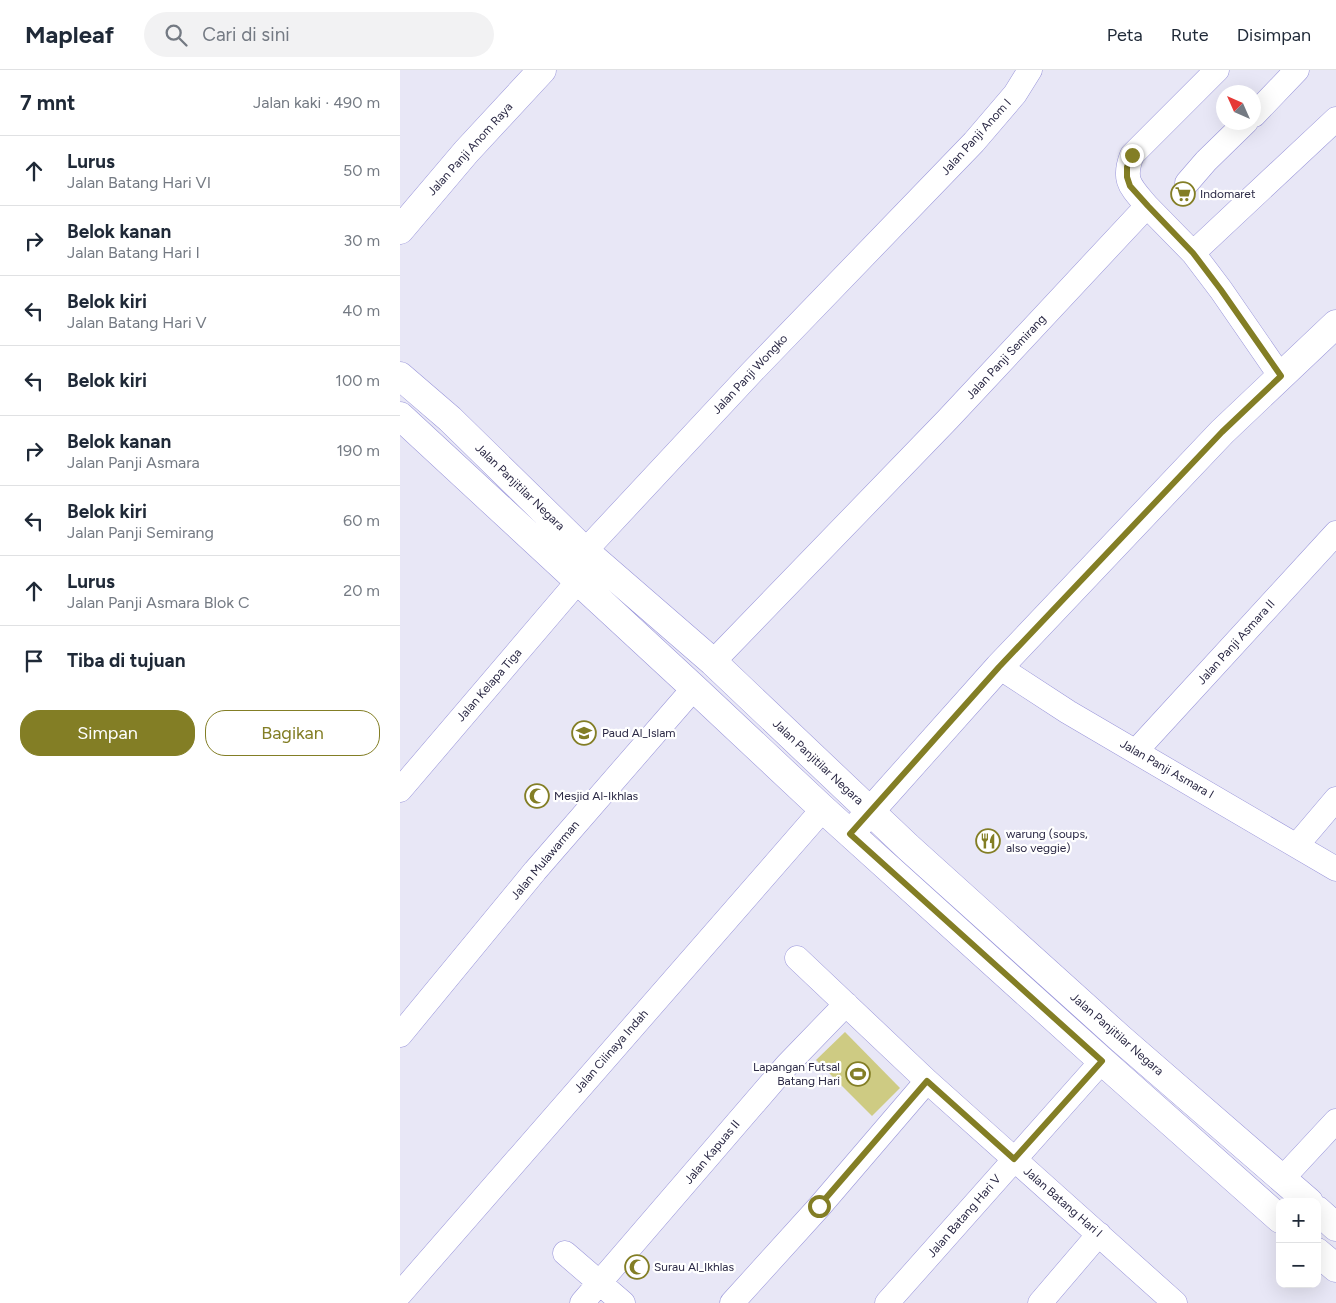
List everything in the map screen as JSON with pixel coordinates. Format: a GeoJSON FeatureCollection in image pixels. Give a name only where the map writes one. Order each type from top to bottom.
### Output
{"type":"FeatureCollection","features":[{"type":"Feature","properties":{"kind":"main road","name":"Jalan Panji Anom Raya"},"geometry":{"type":"LineString","coordinates":[[400,230],[466,152],[542,70]]}},
{"type":"Feature","properties":{"kind":"main road"},"geometry":{"type":"LineString","coordinates":[[850,834],[999,667],[1222,432],[1336,324]]}},
{"type":"Feature","properties":{"kind":"main road","name":"Jalan Panjitilar Negara"},"geometry":{"type":"LineString","coordinates":[[400,376],[450,419],[585,551],[712,662],[908,847],[1121,1038],[1304,1198]]}},
{"type":"Feature","properties":{"kind":"main road"},"geometry":{"type":"LineString","coordinates":[[400,416],[579,580],[850,834],[1276,1215]]}},
{"type":"Feature","properties":{"kind":"main road"},"geometry":{"type":"LineString","coordinates":[[1321,1214],[1336,1227]]}},
{"type":"Feature","properties":{"kind":"main road"},"geometry":{"type":"LineString","coordinates":[[1321,1255],[1336,1268]]}},
{"type":"Feature","properties":{"kind":"street","name":"Jalan Panji Anom I"},"geometry":{"type":"LineString","coordinates":[[918,200],[974,142],[1015,94],[1030,70]]}},
{"type":"Feature","properties":{"kind":"street"},"geometry":{"type":"LineString","coordinates":[[1217,70],[1132,155],[1127,167],[1127,177],[1130,186],[1193,253],[1281,376]]}},
{"type":"Feature","properties":{"kind":"street"},"geometry":{"type":"LineString","coordinates":[[1261,108],[1297,70]]}},
{"type":"Feature","properties":{"kind":"street"},"geometry":{"type":"LineString","coordinates":[[1193,253],[1336,119]]}},
{"type":"Feature","properties":{"kind":"street"},"geometry":{"type":"LineString","coordinates":[[1187,183],[1206,161],[1238,130]]}},
{"type":"Feature","properties":{"kind":"street","name":"Jalan Panji Wongko"},"geometry":{"type":"LineString","coordinates":[[585,551],[751,373],[918,200]]}},
{"type":"Feature","properties":{"kind":"street","name":"Jalan Panji Semirang"},"geometry":{"type":"LineString","coordinates":[[712,662],[948,419],[1148,206]]}},
{"type":"Feature","properties":{"kind":"street","name":"Jalan Panji Asmara II"},"geometry":{"type":"LineString","coordinates":[[1136,751],[1336,532]]}},
{"type":"Feature","properties":{"kind":"street","name":"Jalan Kelapa Tiga"},"geometry":{"type":"LineString","coordinates":[[400,790],[579,580]]}},
{"type":"Feature","properties":{"kind":"street","name":"Jalan Panji Asmara I"},"geometry":{"type":"LineString","coordinates":[[999,667],[1068,712],[1336,869]]}},
{"type":"Feature","properties":{"kind":"street","name":"Jalan Mulawarman"},"geometry":{"type":"LineString","coordinates":[[400,1036],[535,870],[694,688]]}},
{"type":"Feature","properties":{"kind":"street"},"geometry":{"type":"LineString","coordinates":[[1297,845],[1336,799]]}},
{"type":"Feature","properties":{"kind":"street","name":"Jalan Cilinaya Indah"},"geometry":{"type":"LineString","coordinates":[[400,1294],[823,809]]}},
{"type":"Feature","properties":{"kind":"street","name":"Jalan Batang Hari I"},"geometry":{"type":"LineString","coordinates":[[798,958],[927,1081],[1175,1303]]}},
{"type":"Feature","properties":{"kind":"street","name":"Jalan Kapuas II"},"geometry":{"type":"LineString","coordinates":[[582,1303],[787,1065],[846,1004]]}},
{"type":"Feature","properties":{"kind":"street","name":"Jalan Batang Hari V"},"geometry":{"type":"LineString","coordinates":[[887,1303],[1102,1061]]}},
{"type":"Feature","properties":{"kind":"street"},"geometry":{"type":"LineString","coordinates":[[732,1303],[927,1081]]}},
{"type":"Feature","properties":{"kind":"street"},"geometry":{"type":"LineString","coordinates":[[1283,1178],[1336,1121]]}},
{"type":"Feature","properties":{"kind":"street"},"geometry":{"type":"LineString","coordinates":[[1040,1303],[1099,1234]]}},
{"type":"Feature","properties":{"kind":"street"},"geometry":{"type":"LineString","coordinates":[[565,1253],[623,1303]]}},
{"type":"Feature","properties":{"kind":"shaded area","name":"Lapangan Futsal Batang Hari"},"geometry":{"type":"Polygon","coordinates":[[[845,1032],[900,1088],[872,1116],[816,1060],[845,1032]]]}},
{"type":"Feature","properties":{"kind":"place","name":"Indomaret"},"geometry":{"type":"Point","coordinates":[1183,194]}},
{"type":"Feature","properties":{"kind":"place","name":"Paud Al_Islam"},"geometry":{"type":"Point","coordinates":[584,733]}},
{"type":"Feature","properties":{"kind":"place","name":"Mesjid Al-Ikhlas"},"geometry":{"type":"Point","coordinates":[537,796]}},
{"type":"Feature","properties":{"kind":"place","name":"warung (soups, also veggie)"},"geometry":{"type":"Point","coordinates":[988,841]}},
{"type":"Feature","properties":{"kind":"place","name":"Lapangan Futsal Batang Hari"},"geometry":{"type":"Point","coordinates":[858,1074]}},
{"type":"Feature","properties":{"kind":"place","name":"Surau Al_Ikhlas"},"geometry":{"type":"Point","coordinates":[637,1267]}},
{"type":"Feature","properties":{"kind":"route"},"geometry":{"type":"LineString","coordinates":[[819,1206],[927,1081],[1014,1159],[1102,1061],[850,834],[999,667],[1222,432],[1281,376],[1193,253],[1130,186],[1127,177],[1127,167],[1132,155]]}}]}
